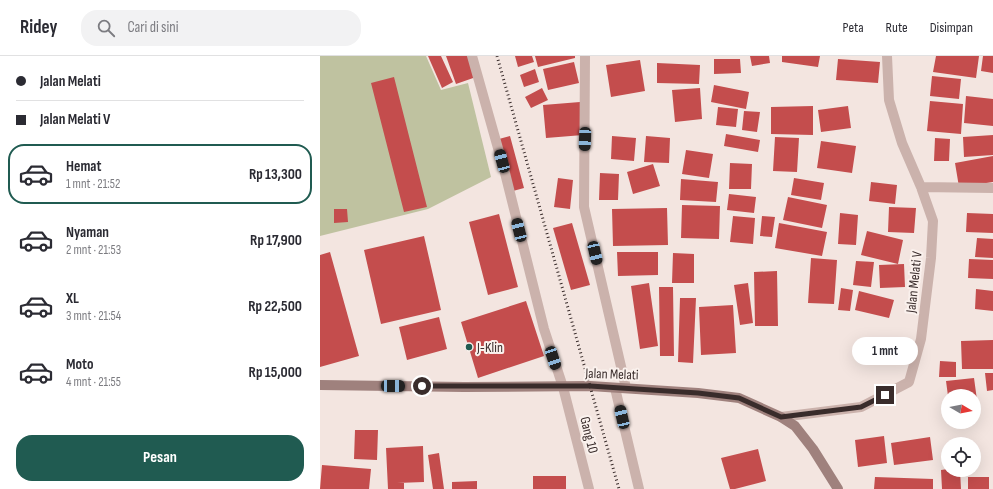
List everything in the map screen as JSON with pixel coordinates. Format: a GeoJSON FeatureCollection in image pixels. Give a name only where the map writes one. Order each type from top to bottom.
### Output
{"type":"FeatureCollection","features":[{"type":"Feature","properties":{"kind":"main road","name":"Jalan Melati"},"geometry":{"type":"LineString","coordinates":[[320,385],[590,386],[698,393],[739,398],[781,417],[795,426],[813,449],[838,489]]}},
{"type":"Feature","properties":{"kind":"street","name":"Gang 10"},"geometry":{"type":"LineString","coordinates":[[472,56],[503,166],[544,329],[563,387],[589,489]]}},
{"type":"Feature","properties":{"kind":"street"},"geometry":{"type":"LineString","coordinates":[[585,56],[584,207],[626,388]]}},
{"type":"Feature","properties":{"kind":"street","name":"Jalan Melati V"},"geometry":{"type":"LineString","coordinates":[[781,417],[861,407],[909,382],[921,339],[931,258],[933,221],[921,187],[902,143],[889,100],[888,56]]}},
{"type":"Feature","properties":{"kind":"street"},"geometry":{"type":"LineString","coordinates":[[921,187],[993,188]]}},
{"type":"Feature","properties":{"kind":"street"},"geometry":{"type":"LineString","coordinates":[[615,388],[639,489]]}},
{"type":"Feature","properties":{"kind":"green space"},"geometry":{"type":"Polygon","coordinates":[[[320,56],[426,56],[441,90],[468,83],[491,177],[428,209],[320,236],[320,56]]]}},
{"type":"Feature","properties":{"kind":"building"},"geometry":{"type":"Polygon","coordinates":[[[428,56],[441,56],[453,82],[442,88],[428,56]]]}},
{"type":"Feature","properties":{"kind":"building"},"geometry":{"type":"Polygon","coordinates":[[[446,56],[469,56],[476,77],[456,84],[446,56]]]}},
{"type":"Feature","properties":{"kind":"building"},"geometry":{"type":"Polygon","coordinates":[[[515,56],[532,56],[534,62],[518,67],[515,56]]]}},
{"type":"Feature","properties":{"kind":"building"},"geometry":{"type":"Polygon","coordinates":[[[535,56],[575,56],[575,58],[538,67],[535,56]]]}},
{"type":"Feature","properties":{"kind":"building"},"geometry":{"type":"Polygon","coordinates":[[[750,56],[769,56],[770,63],[752,66],[750,56]]]}},
{"type":"Feature","properties":{"kind":"building"},"geometry":{"type":"Polygon","coordinates":[[[782,56],[820,56],[818,67],[782,62],[782,56]]]}},
{"type":"Feature","properties":{"kind":"building"},"geometry":{"type":"Polygon","coordinates":[[[936,56],[979,56],[976,78],[933,72],[936,56]]]}},
{"type":"Feature","properties":{"kind":"building"},"geometry":{"type":"Polygon","coordinates":[[[983,56],[993,56],[993,73],[981,71],[983,56]]]}},
{"type":"Feature","properties":{"kind":"building"},"geometry":{"type":"Polygon","coordinates":[[[714,59],[740,59],[741,73],[714,74],[714,59]]]}},
{"type":"Feature","properties":{"kind":"building"},"geometry":{"type":"Polygon","coordinates":[[[838,59],[880,62],[878,83],[836,80],[838,59]]]}},
{"type":"Feature","properties":{"kind":"building"},"geometry":{"type":"Polygon","coordinates":[[[640,60],[645,91],[611,97],[606,65],[640,60]]]}},
{"type":"Feature","properties":{"kind":"building"},"geometry":{"type":"Polygon","coordinates":[[[574,62],[579,83],[548,90],[543,69],[574,62]]]}},
{"type":"Feature","properties":{"kind":"building"},"geometry":{"type":"Polygon","coordinates":[[[657,63],[700,65],[699,84],[657,83],[657,63]]]}},
{"type":"Feature","properties":{"kind":"building"},"geometry":{"type":"Polygon","coordinates":[[[535,69],[539,82],[524,87],[520,75],[535,69]]]}},
{"type":"Feature","properties":{"kind":"building"},"geometry":{"type":"Polygon","coordinates":[[[932,76],[961,79],[959,99],[930,96],[932,76]]]}},
{"type":"Feature","properties":{"kind":"building"},"geometry":{"type":"Polygon","coordinates":[[[394,77],[427,207],[404,212],[371,83],[394,77]]]}},
{"type":"Feature","properties":{"kind":"building"},"geometry":{"type":"Polygon","coordinates":[[[714,85],[749,92],[746,109],[711,102],[714,85]]]}},
{"type":"Feature","properties":{"kind":"building"},"geometry":{"type":"Polygon","coordinates":[[[542,88],[548,100],[531,108],[525,97],[542,88]]]}},
{"type":"Feature","properties":{"kind":"building"},"geometry":{"type":"Polygon","coordinates":[[[700,88],[702,119],[675,122],[672,90],[700,88]]]}},
{"type":"Feature","properties":{"kind":"building"},"geometry":{"type":"Polygon","coordinates":[[[966,96],[993,99],[993,126],[964,123],[966,96]]]}},
{"type":"Feature","properties":{"kind":"building"},"geometry":{"type":"Polygon","coordinates":[[[930,101],[963,104],[961,134],[927,131],[930,101]]]}},
{"type":"Feature","properties":{"kind":"building"},"geometry":{"type":"Polygon","coordinates":[[[580,102],[583,135],[546,138],[543,105],[580,102]]]}},
{"type":"Feature","properties":{"kind":"building"},"geometry":{"type":"Polygon","coordinates":[[[813,106],[813,135],[771,134],[771,107],[813,106]]]}},
{"type":"Feature","properties":{"kind":"building"},"geometry":{"type":"Polygon","coordinates":[[[848,106],[851,128],[821,132],[818,110],[848,106]]]}},
{"type":"Feature","properties":{"kind":"building"},"geometry":{"type":"Polygon","coordinates":[[[718,107],[738,109],[736,127],[716,125],[718,107]]]}},
{"type":"Feature","properties":{"kind":"building"},"geometry":{"type":"Polygon","coordinates":[[[744,111],[760,112],[757,132],[742,130],[744,111]]]}},
{"type":"Feature","properties":{"kind":"building"},"geometry":{"type":"Polygon","coordinates":[[[726,134],[760,140],[758,152],[724,146],[726,134]]]}},
{"type":"Feature","properties":{"kind":"building"},"geometry":{"type":"Polygon","coordinates":[[[993,135],[993,155],[964,157],[963,137],[993,135]]]}},
{"type":"Feature","properties":{"kind":"building"},"geometry":{"type":"Polygon","coordinates":[[[510,136],[524,188],[513,191],[499,139],[510,136]]]}},
{"type":"Feature","properties":{"kind":"building"},"geometry":{"type":"Polygon","coordinates":[[[612,136],[636,138],[634,161],[611,159],[612,136]]]}},
{"type":"Feature","properties":{"kind":"building"},"geometry":{"type":"Polygon","coordinates":[[[646,136],[670,138],[669,163],[644,162],[646,136]]]}},
{"type":"Feature","properties":{"kind":"building"},"geometry":{"type":"Polygon","coordinates":[[[775,137],[799,138],[797,172],[773,171],[775,137]]]}},
{"type":"Feature","properties":{"kind":"building"},"geometry":{"type":"Polygon","coordinates":[[[935,138],[950,139],[949,161],[934,161],[935,138]]]}},
{"type":"Feature","properties":{"kind":"building"},"geometry":{"type":"Polygon","coordinates":[[[821,141],[856,146],[852,173],[817,168],[821,141]]]}},
{"type":"Feature","properties":{"kind":"building"},"geometry":{"type":"Polygon","coordinates":[[[686,150],[713,154],[709,178],[682,174],[686,150]]]}},
{"type":"Feature","properties":{"kind":"building"},"geometry":{"type":"Polygon","coordinates":[[[993,156],[993,182],[959,187],[955,163],[993,156]]]}},
{"type":"Feature","properties":{"kind":"building"},"geometry":{"type":"Polygon","coordinates":[[[730,163],[752,164],[751,189],[729,189],[730,163]]]}},
{"type":"Feature","properties":{"kind":"building"},"geometry":{"type":"Polygon","coordinates":[[[653,164],[660,186],[633,194],[627,172],[653,164]]]}},
{"type":"Feature","properties":{"kind":"building"},"geometry":{"type":"Polygon","coordinates":[[[600,173],[619,174],[618,200],[599,200],[600,173]]]}},
{"type":"Feature","properties":{"kind":"building"},"geometry":{"type":"Polygon","coordinates":[[[558,178],[573,180],[570,209],[554,207],[558,178]]]}},
{"type":"Feature","properties":{"kind":"building"},"geometry":{"type":"Polygon","coordinates":[[[794,178],[824,183],[821,200],[791,195],[794,178]]]}},
{"type":"Feature","properties":{"kind":"building"},"geometry":{"type":"Polygon","coordinates":[[[681,179],[718,182],[716,202],[680,200],[681,179]]]}},
{"type":"Feature","properties":{"kind":"building"},"geometry":{"type":"Polygon","coordinates":[[[871,182],[897,185],[895,204],[869,201],[871,182]]]}},
{"type":"Feature","properties":{"kind":"building"},"geometry":{"type":"Polygon","coordinates":[[[729,194],[756,197],[754,213],[727,210],[729,194]]]}},
{"type":"Feature","properties":{"kind":"building"},"geometry":{"type":"Polygon","coordinates":[[[788,197],[827,205],[822,228],[783,220],[788,197]]]}},
{"type":"Feature","properties":{"kind":"building"},"geometry":{"type":"Polygon","coordinates":[[[682,205],[720,206],[719,239],[681,238],[682,205]]]}},
{"type":"Feature","properties":{"kind":"building"},"geometry":{"type":"Polygon","coordinates":[[[889,207],[916,208],[914,233],[888,232],[889,207]]]}},
{"type":"Feature","properties":{"kind":"building"},"geometry":{"type":"Polygon","coordinates":[[[667,208],[668,245],[613,246],[612,209],[667,208]]]}},
{"type":"Feature","properties":{"kind":"building"},"geometry":{"type":"Polygon","coordinates":[[[334,209],[347,209],[348,222],[334,223],[334,209]]]}},
{"type":"Feature","properties":{"kind":"building"},"geometry":{"type":"Polygon","coordinates":[[[840,213],[858,215],[856,245],[838,244],[840,213]]]}},
{"type":"Feature","properties":{"kind":"building"},"geometry":{"type":"Polygon","coordinates":[[[967,213],[993,214],[993,233],[966,232],[967,213]]]}},
{"type":"Feature","properties":{"kind":"building"},"geometry":{"type":"Polygon","coordinates":[[[499,214],[518,287],[488,295],[469,222],[499,214]]]}},
{"type":"Feature","properties":{"kind":"building"},"geometry":{"type":"Polygon","coordinates":[[[733,216],[755,218],[753,244],[730,242],[733,216]]]}},
{"type":"Feature","properties":{"kind":"building"},"geometry":{"type":"Polygon","coordinates":[[[762,216],[775,217],[772,237],[760,236],[762,216]]]}},
{"type":"Feature","properties":{"kind":"building"},"geometry":{"type":"Polygon","coordinates":[[[572,223],[590,285],[571,290],[553,228],[572,223]]]}},
{"type":"Feature","properties":{"kind":"building"},"geometry":{"type":"Polygon","coordinates":[[[779,223],[827,232],[822,256],[775,248],[779,223]]]}},
{"type":"Feature","properties":{"kind":"building"},"geometry":{"type":"Polygon","coordinates":[[[867,231],[903,240],[898,264],[861,255],[867,231]]]}},
{"type":"Feature","properties":{"kind":"building"},"geometry":{"type":"Polygon","coordinates":[[[424,236],[441,310],[381,324],[364,250],[424,236]]]}},
{"type":"Feature","properties":{"kind":"building"},"geometry":{"type":"Polygon","coordinates":[[[977,238],[993,239],[993,258],[975,257],[977,238]]]}},
{"type":"Feature","properties":{"kind":"building"},"geometry":{"type":"Polygon","coordinates":[[[330,252],[359,356],[320,367],[320,255],[330,252]]]}},
{"type":"Feature","properties":{"kind":"building"},"geometry":{"type":"Polygon","coordinates":[[[617,252],[658,252],[658,275],[618,276],[617,252]]]}},
{"type":"Feature","properties":{"kind":"building"},"geometry":{"type":"Polygon","coordinates":[[[673,253],[694,254],[694,283],[672,283],[673,253]]]}},
{"type":"Feature","properties":{"kind":"building"},"geometry":{"type":"Polygon","coordinates":[[[811,258],[837,260],[834,304],[808,303],[811,258]]]}},
{"type":"Feature","properties":{"kind":"building"},"geometry":{"type":"Polygon","coordinates":[[[969,259],[993,260],[993,279],[968,278],[969,259]]]}},
{"type":"Feature","properties":{"kind":"building"},"geometry":{"type":"Polygon","coordinates":[[[856,261],[874,262],[871,287],[853,285],[856,261]]]}},
{"type":"Feature","properties":{"kind":"building"},"geometry":{"type":"Polygon","coordinates":[[[904,264],[905,287],[880,288],[879,265],[904,264]]]}},
{"type":"Feature","properties":{"kind":"building"},"geometry":{"type":"Polygon","coordinates":[[[777,271],[778,326],[755,326],[754,272],[777,271]]]}},
{"type":"Feature","properties":{"kind":"building"},"geometry":{"type":"Polygon","coordinates":[[[649,283],[658,346],[640,349],[631,286],[649,283]]]}},
{"type":"Feature","properties":{"kind":"building"},"geometry":{"type":"Polygon","coordinates":[[[748,283],[753,323],[740,325],[734,285],[748,283]]]}},
{"type":"Feature","properties":{"kind":"building"},"geometry":{"type":"Polygon","coordinates":[[[659,287],[673,287],[674,356],[660,356],[659,287]]]}},
{"type":"Feature","properties":{"kind":"building"},"geometry":{"type":"Polygon","coordinates":[[[841,288],[853,290],[850,311],[838,310],[841,288]]]}},
{"type":"Feature","properties":{"kind":"building"},"geometry":{"type":"Polygon","coordinates":[[[976,289],[993,291],[993,311],[975,309],[976,289]]]}},
{"type":"Feature","properties":{"kind":"building"},"geometry":{"type":"Polygon","coordinates":[[[859,291],[894,300],[889,318],[855,310],[859,291]]]}},
{"type":"Feature","properties":{"kind":"building"},"geometry":{"type":"Polygon","coordinates":[[[680,298],[696,298],[693,363],[678,362],[680,298]]]}},
{"type":"Feature","properties":{"kind":"building"},"geometry":{"type":"Polygon","coordinates":[[[526,301],[544,356],[478,378],[461,322],[526,301]]]}},
{"type":"Feature","properties":{"kind":"building"},"geometry":{"type":"Polygon","coordinates":[[[733,305],[736,353],[701,355],[699,307],[733,305]]]}},
{"type":"Feature","properties":{"kind":"building"},"geometry":{"type":"Polygon","coordinates":[[[439,317],[447,349],[407,360],[399,327],[439,317]]]}},
{"type":"Feature","properties":{"kind":"building"},"geometry":{"type":"Polygon","coordinates":[[[993,340],[993,369],[962,369],[961,341],[993,340]]]}},
{"type":"Feature","properties":{"kind":"building"},"geometry":{"type":"Polygon","coordinates":[[[940,361],[956,362],[956,377],[939,377],[940,361]]]}},
{"type":"Feature","properties":{"kind":"building"},"geometry":{"type":"Polygon","coordinates":[[[985,373],[993,373],[993,390],[987,391],[985,373]]]}},
{"type":"Feature","properties":{"kind":"building"},"geometry":{"type":"Polygon","coordinates":[[[974,378],[976,389],[947,389],[946,381],[974,378]]]}},
{"type":"Feature","properties":{"kind":"building"},"geometry":{"type":"Polygon","coordinates":[[[355,430],[378,430],[377,460],[354,459],[355,430]]]}},
{"type":"Feature","properties":{"kind":"building"},"geometry":{"type":"Polygon","coordinates":[[[884,436],[887,463],[858,467],[855,440],[884,436]]]}},
{"type":"Feature","properties":{"kind":"building"},"geometry":{"type":"Polygon","coordinates":[[[930,437],[933,460],[894,465],[891,443],[930,437]]]}},
{"type":"Feature","properties":{"kind":"building"},"geometry":{"type":"Polygon","coordinates":[[[423,446],[424,482],[397,483],[404,483],[404,489],[388,489],[386,448],[423,446]]]}},
{"type":"Feature","properties":{"kind":"building"},"geometry":{"type":"Polygon","coordinates":[[[758,449],[766,481],[730,489],[721,458],[758,449]]]}},
{"type":"Feature","properties":{"kind":"building"},"geometry":{"type":"Polygon","coordinates":[[[439,453],[444,489],[433,489],[428,455],[439,453]]]}},
{"type":"Feature","properties":{"kind":"building"},"geometry":{"type":"Polygon","coordinates":[[[322,465],[371,469],[369,489],[320,489],[322,465]]]}},
{"type":"Feature","properties":{"kind":"building"},"geometry":{"type":"Polygon","coordinates":[[[533,476],[566,476],[566,489],[533,489],[533,476]]]}},
{"type":"Feature","properties":{"kind":"building"},"geometry":{"type":"Polygon","coordinates":[[[875,477],[933,479],[933,489],[874,489],[875,477]]]}},
{"type":"Feature","properties":{"kind":"building"},"geometry":{"type":"Polygon","coordinates":[[[941,477],[960,477],[961,489],[942,489],[941,477]]]}},
{"type":"Feature","properties":{"kind":"building"},"geometry":{"type":"Polygon","coordinates":[[[968,477],[989,477],[989,489],[968,489],[968,477]]]}},
{"type":"Feature","properties":{"kind":"building"},"geometry":{"type":"Polygon","coordinates":[[[477,481],[477,489],[452,489],[452,482],[477,481]]]}},
{"type":"Feature","properties":{"kind":"railway"},"geometry":{"type":"LineString","coordinates":[[497,56],[619,489]]}},
{"type":"Feature","properties":{"kind":"place","name":"J-Klin"},"geometry":{"type":"Point","coordinates":[469,347]}},
{"type":"Feature","properties":{"kind":"route"},"geometry":{"type":"LineString","coordinates":[[422,386],[590,386],[698,393],[739,398],[781,417],[861,407],[885,395]]}}]}
